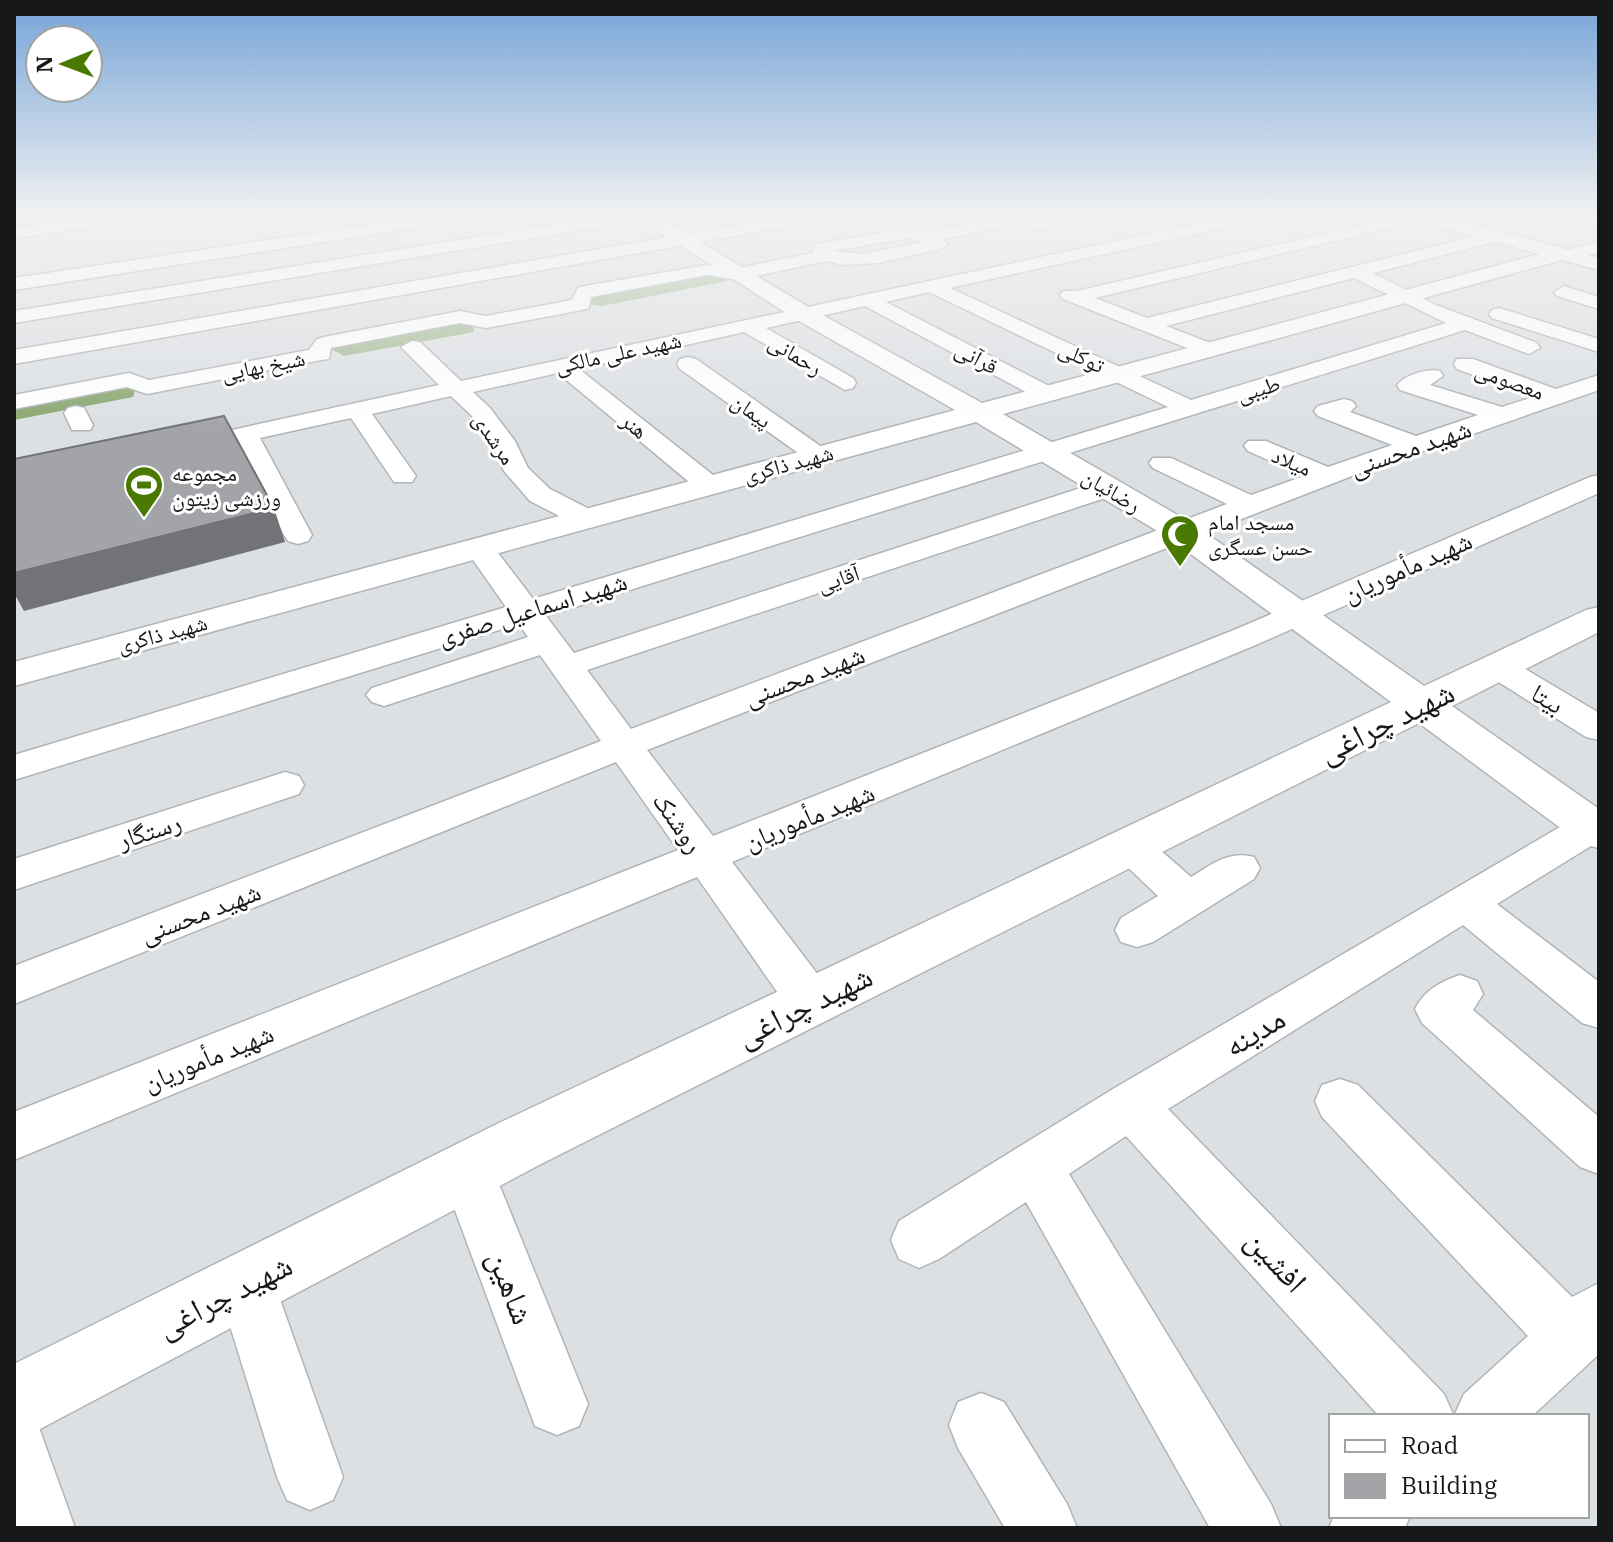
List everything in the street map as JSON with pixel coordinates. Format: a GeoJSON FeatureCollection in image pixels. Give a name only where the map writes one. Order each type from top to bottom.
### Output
{"type":"FeatureCollection","features":[{"type":"Feature","properties":{"kind":"street"},"geometry":{"type":"LineString","coordinates":[[14,317],[214,285]]}},
{"type":"Feature","properties":{"kind":"street"},"geometry":{"type":"LineString","coordinates":[[314,285],[381,332]]}},
{"type":"Feature","properties":{"kind":"street"},"geometry":{"type":"LineString","coordinates":[[14,357],[431,285]]}},
{"type":"Feature","properties":{"kind":"street","name":"شیخ بهایی"},"geometry":{"type":"LineString","coordinates":[[70,403],[139,400],[147,393],[147,387],[321,354],[324,343],[475,318],[577,295],[639,285]]}},
{"type":"Feature","properties":{"kind":"street","name":"رضائیان"},"geometry":{"type":"LineString","coordinates":[[771,285],[802,313],[1052,453],[1181,531],[1595,830]]}},
{"type":"Feature","properties":{"kind":"street","name":"شهید علی مالکی"},"geometry":{"type":"LineString","coordinates":[[168,451],[929,285]]}},
{"type":"Feature","properties":{"kind":"street","name":"توکلی"},"geometry":{"type":"LineString","coordinates":[[929,285],[1191,409]]}},
{"type":"Feature","properties":{"kind":"street"},"geometry":{"type":"LineString","coordinates":[[1045,285],[1205,349]]}},
{"type":"Feature","properties":{"kind":"street"},"geometry":{"type":"LineString","coordinates":[[1075,297],[1126,285],[1151,294]]}},
{"type":"Feature","properties":{"kind":"street"},"geometry":{"type":"LineString","coordinates":[[1145,325],[1305,285]]}},
{"type":"Feature","properties":{"kind":"street"},"geometry":{"type":"LineString","coordinates":[[1382,285],[1401,295],[1473,316],[1599,346]]}},
{"type":"Feature","properties":{"kind":"street","name":"شهید ذاکری"},"geometry":{"type":"LineString","coordinates":[[14,674],[1441,285]]}},
{"type":"Feature","properties":{"kind":"street"},"geometry":{"type":"LineString","coordinates":[[1564,292],[1599,303]]}},
{"type":"Feature","properties":{"kind":"street"},"geometry":{"type":"LineString","coordinates":[[577,295],[609,308]]}},
{"type":"Feature","properties":{"kind":"street","name":"قرآنی"},"geometry":{"type":"LineString","coordinates":[[866,299],[1045,393]]}},
{"type":"Feature","properties":{"kind":"street"},"geometry":{"type":"LineString","coordinates":[[981,310],[1006,303]]}},
{"type":"Feature","properties":{"kind":"street"},"geometry":{"type":"LineString","coordinates":[[1074,322],[1112,312]]}},
{"type":"Feature","properties":{"kind":"street"},"geometry":{"type":"LineString","coordinates":[[1473,316],[1529,348]]}},
{"type":"Feature","properties":{"kind":"street","name":"طیبی"},"geometry":{"type":"LineString","coordinates":[[1052,453],[1473,316]]}},
{"type":"Feature","properties":{"kind":"street"},"geometry":{"type":"LineString","coordinates":[[475,318],[504,345]]}},
{"type":"Feature","properties":{"kind":"street"},"geometry":{"type":"LineString","coordinates":[[321,354],[329,359],[347,359],[481,334],[475,318]]}},
{"type":"Feature","properties":{"kind":"street","name":"رحمانی"},"geometry":{"type":"LineString","coordinates":[[746,325],[845,383]]}},
{"type":"Feature","properties":{"kind":"street","name":"مرشدی"},"geometry":{"type":"LineString","coordinates":[[412,347],[482,413],[502,441],[517,471],[540,495],[585,518]]}},
{"type":"Feature","properties":{"kind":"street"},"geometry":{"type":"LineString","coordinates":[[215,351],[227,372],[243,390]]}},
{"type":"Feature","properties":{"kind":"street","name":"پیمان"},"geometry":{"type":"LineString","coordinates":[[688,364],[817,455]]}},
{"type":"Feature","properties":{"kind":"street","name":"معصومی"},"geometry":{"type":"LineString","coordinates":[[1465,364],[1556,397]]}},
{"type":"Feature","properties":{"kind":"street","name":"هنر"},"geometry":{"type":"LineString","coordinates":[[561,365],[709,485]]}},
{"type":"Feature","properties":{"kind":"street"},"geometry":{"type":"LineString","coordinates":[[1432,376],[1408,385],[1501,415]]}},
{"type":"Feature","properties":{"kind":"street","name":"شهید محسنی"},"geometry":{"type":"LineString","coordinates":[[14,985],[1181,531],[1327,476],[1599,382]]}},
{"type":"Feature","properties":{"kind":"street"},"geometry":{"type":"LineString","coordinates":[[14,402],[70,403]]}},
{"type":"Feature","properties":{"kind":"street"},"geometry":{"type":"LineString","coordinates":[[14,425],[70,403]]}},
{"type":"Feature","properties":{"kind":"street"},"geometry":{"type":"LineString","coordinates":[[1344,406],[1326,411],[1416,445]]}},
{"type":"Feature","properties":{"kind":"street"},"geometry":{"type":"LineString","coordinates":[[356,409],[403,476]]}},
{"type":"Feature","properties":{"kind":"street"},"geometry":{"type":"LineString","coordinates":[[245,434],[298,535]]}},
{"type":"Feature","properties":{"kind":"street","name":"میلاد"},"geometry":{"type":"LineString","coordinates":[[1257,446],[1327,476]]}},
{"type":"Feature","properties":{"kind":"street","name":"شهید اسماعیل صفری"},"geometry":{"type":"LineString","coordinates":[[14,768],[1052,453]]}},
{"type":"Feature","properties":{"kind":"street"},"geometry":{"type":"LineString","coordinates":[[1162,463],[1250,505]]}},
{"type":"Feature","properties":{"kind":"street","name":"شهید مأموریان"},"geometry":{"type":"LineString","coordinates":[[14,1136],[705,858],[1296,615],[1599,483]]}},
{"type":"Feature","properties":{"kind":"street","name":"آقایی"},"geometry":{"type":"LineString","coordinates":[[558,653],[1108,488]]}},
{"type":"Feature","properties":{"kind":"street","name":"روشنک"},"geometry":{"type":"LineString","coordinates":[[479,547],[811,1002]]}},
{"type":"Feature","properties":{"kind":"street","name":"شهید چراغی"},"geometry":{"type":"LineString","coordinates":[[14,1403],[467,1170],[1421,703],[1597,621]]}},
{"type":"Feature","properties":{"kind":"street"},"geometry":{"type":"LineString","coordinates":[[384,695],[558,653]]}},
{"type":"Feature","properties":{"kind":"street","name":"بیتا"},"geometry":{"type":"LineString","coordinates":[[1498,667],[1599,729]]}},
{"type":"Feature","properties":{"kind":"street","name":"رستگار"},"geometry":{"type":"LineString","coordinates":[[14,875],[285,785]]}},
{"type":"Feature","properties":{"kind":"street","name":"مدینه"},"geometry":{"type":"LineString","coordinates":[[919,1240],[1131,1105],[1465,903],[1595,830]]}},
{"type":"Feature","properties":{"kind":"street"},"geometry":{"type":"LineString","coordinates":[[1130,846],[1188,899]]}},
{"type":"Feature","properties":{"kind":"street"},"geometry":{"type":"LineString","coordinates":[[1137,930],[1239,868]]}},
{"type":"Feature","properties":{"kind":"street"},"geometry":{"type":"LineString","coordinates":[[1465,903],[1599,1009]]}},
{"type":"Feature","properties":{"kind":"street"},"geometry":{"type":"LineString","coordinates":[[1460,994],[1439,1009],[1599,1150]]}},
{"type":"Feature","properties":{"kind":"street"},"geometry":{"type":"LineString","coordinates":[[1340,1101],[1585,1325],[1488,1414]]}},
{"type":"Feature","properties":{"kind":"street","name":"افشین"},"geometry":{"type":"LineString","coordinates":[[1131,1105],[1420,1414]]}},
{"type":"Feature","properties":{"kind":"street"},"geometry":{"type":"LineString","coordinates":[[1036,1168],[1247,1528]]}},
{"type":"Feature","properties":{"kind":"street","name":"شاهین"},"geometry":{"type":"LineString","coordinates":[[467,1170],[557,1404]]}},
{"type":"Feature","properties":{"kind":"street"},"geometry":{"type":"LineString","coordinates":[[246,1284],[310,1477]]}},
{"type":"Feature","properties":{"kind":"street"},"geometry":{"type":"LineString","coordinates":[[981,1425],[1043,1528]]}},
{"type":"Feature","properties":{"kind":"street"},"geometry":{"type":"LineString","coordinates":[[14,1445],[41,1528]]}},
{"type":"Feature","properties":{"kind":"green space"},"geometry":{"type":"Polygon","coordinates":[[[642,285],[707,285],[602,306],[589,301],[591,294],[642,285]]]}},
{"type":"Feature","properties":{"kind":"green space"},"geometry":{"type":"Polygon","coordinates":[[[459,320],[473,324],[474,332],[344,356],[331,349],[336,345],[459,320]]]}},
{"type":"Feature","properties":{"kind":"green space"},"geometry":{"type":"Polygon","coordinates":[[[125,385],[136,387],[133,397],[14,420],[14,407],[125,385]]]}},
{"type":"Feature","properties":{"kind":"building","name":"مجموعه ورزشی زیتون"},"geometry":{"type":"Polygon","coordinates":[[[224,416],[274,508],[14,573],[14,459],[224,416]]]}},
{"type":"Feature","properties":{"kind":"place","name":"مجموعه ورزشی زیتون"},"geometry":{"type":"Point","coordinates":[144,519]}},
{"type":"Feature","properties":{"kind":"place","name":"مسجد امام حسن عسگری"},"geometry":{"type":"Point","coordinates":[1180,568]}}]}
